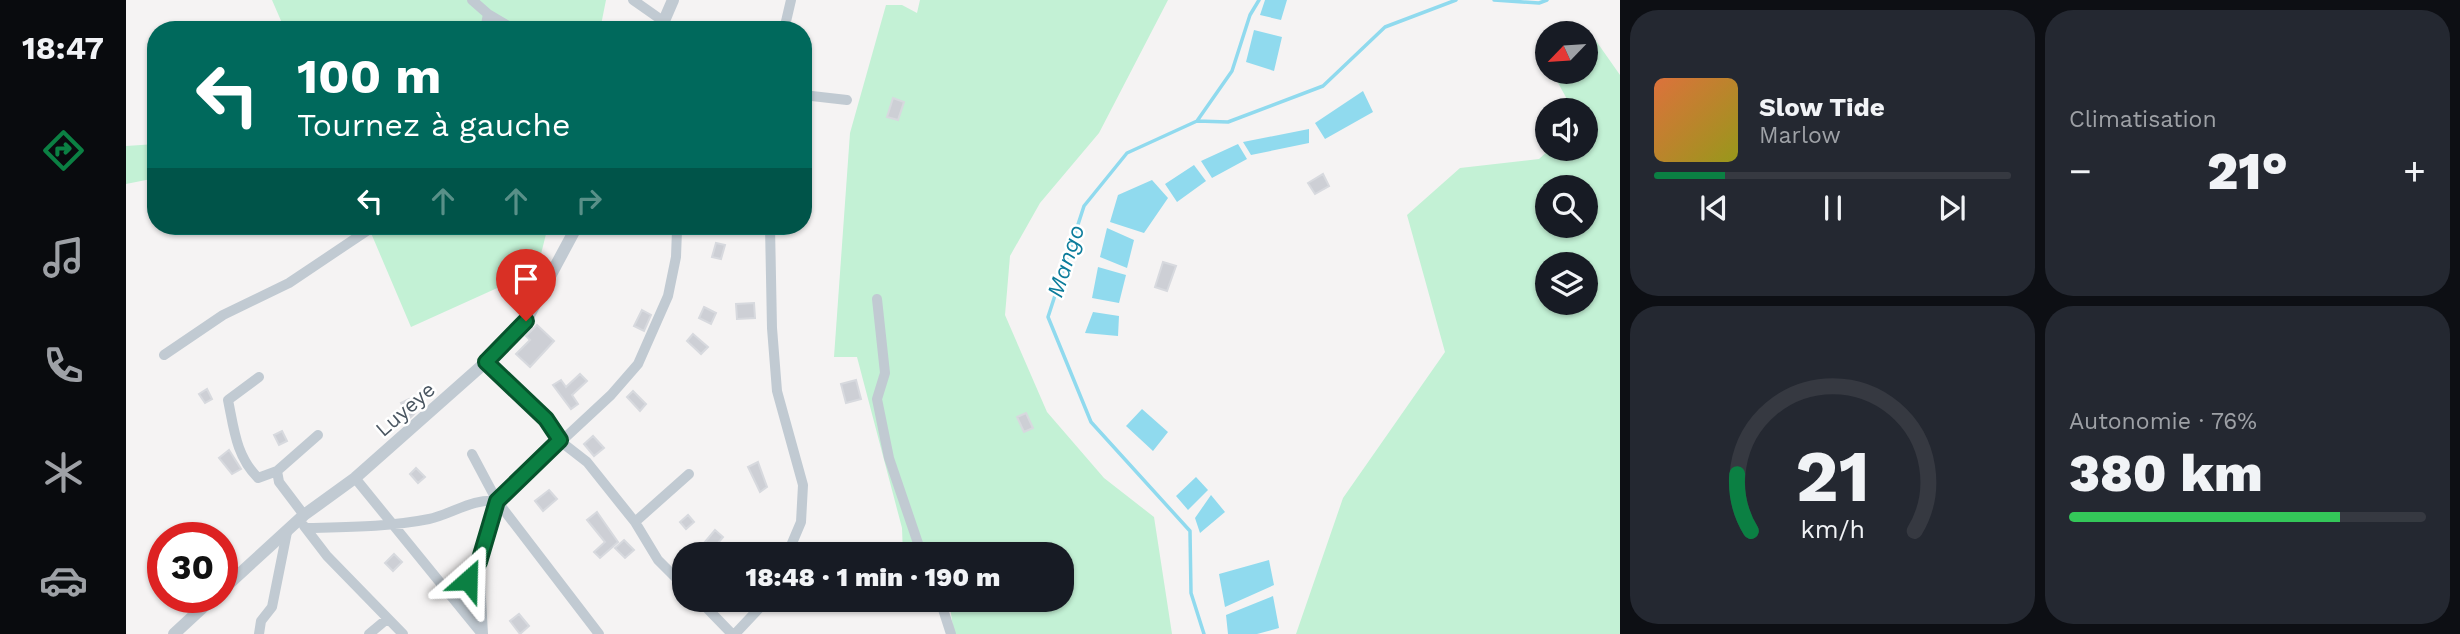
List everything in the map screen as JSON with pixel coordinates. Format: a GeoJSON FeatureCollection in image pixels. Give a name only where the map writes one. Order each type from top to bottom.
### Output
{"type":"FeatureCollection","features":[{"type":"Feature","properties":{"kind":"street"},"geometry":{"type":"LineString","coordinates":[[472,0],[500,21]]}},
{"type":"Feature","properties":{"kind":"street"},"geometry":{"type":"LineString","coordinates":[[633,0],[656,21]]}},
{"type":"Feature","properties":{"kind":"street"},"geometry":{"type":"LineString","coordinates":[[665,21],[673,0]]}},
{"type":"Feature","properties":{"kind":"street"},"geometry":{"type":"LineString","coordinates":[[786,21],[792,0]]}},
{"type":"Feature","properties":{"kind":"street"},"geometry":{"type":"LineString","coordinates":[[487,21],[488,14]]}},
{"type":"Feature","properties":{"kind":"street"},"geometry":{"type":"LineString","coordinates":[[812,96],[847,100]]}},
{"type":"Feature","properties":{"kind":"street"},"geometry":{"type":"LineString","coordinates":[[164,355],[223,316],[289,284],[361,235]]}},
{"type":"Feature","properties":{"kind":"street","name":"Luyeye"},"geometry":{"type":"LineString","coordinates":[[238,576],[287,532],[303,522],[355,478],[486,362],[526,321],[572,235]]}},
{"type":"Feature","properties":{"kind":"street"},"geometry":{"type":"LineString","coordinates":[[458,603],[479,562],[497,501],[611,395],[638,364],[667,296],[676,257],[677,235]]}},
{"type":"Feature","properties":{"kind":"street"},"geometry":{"type":"LineString","coordinates":[[770,235],[772,328],[778,391],[803,485],[801,522],[793,542]]}},
{"type":"Feature","properties":{"kind":"street"},"geometry":{"type":"LineString","coordinates":[[877,299],[886,373],[877,399],[889,458],[918,542]]}},
{"type":"Feature","properties":{"kind":"street"},"geometry":{"type":"LineString","coordinates":[[486,362],[546,419],[560,440],[587,462],[635,522],[658,560],[672,574]]}},
{"type":"Feature","properties":{"kind":"street"},"geometry":{"type":"LineString","coordinates":[[259,377],[228,400],[233,436],[250,470],[258,478],[277,471],[318,435]]}},
{"type":"Feature","properties":{"kind":"street"},"geometry":{"type":"LineString","coordinates":[[472,454],[497,501],[599,634]]}},
{"type":"Feature","properties":{"kind":"street"},"geometry":{"type":"LineString","coordinates":[[277,471],[279,482],[327,555],[403,634]]}},
{"type":"Feature","properties":{"kind":"street"},"geometry":{"type":"LineString","coordinates":[[635,522],[689,474]]}},
{"type":"Feature","properties":{"kind":"street"},"geometry":{"type":"LineString","coordinates":[[355,478],[406,544],[483,634]]}},
{"type":"Feature","properties":{"kind":"street"},"geometry":{"type":"LineString","coordinates":[[303,522],[346,529],[430,519],[481,499],[497,501]]}},
{"type":"Feature","properties":{"kind":"street"},"geometry":{"type":"LineString","coordinates":[[259,634],[261,621],[272,607],[287,532]]}},
{"type":"Feature","properties":{"kind":"street"},"geometry":{"type":"LineString","coordinates":[[479,562],[483,634]]}},
{"type":"Feature","properties":{"kind":"street"},"geometry":{"type":"LineString","coordinates":[[711,612],[734,634],[755,612]]}},
{"type":"Feature","properties":{"kind":"street"},"geometry":{"type":"LineString","coordinates":[[944,612],[951,634]]}},
{"type":"Feature","properties":{"kind":"street"},"geometry":{"type":"LineString","coordinates":[[174,634],[197,613]]}},
{"type":"Feature","properties":{"kind":"street"},"geometry":{"type":"LineString","coordinates":[[369,634],[387,619]]}},
{"type":"Feature","properties":{"kind":"green space"},"geometry":{"type":"Polygon","coordinates":[[[272,0],[606,0],[602,21],[281,21],[272,0]]]}},
{"type":"Feature","properties":{"kind":"green space"},"geometry":{"type":"Polygon","coordinates":[[[920,0],[1168,0],[1099,133],[1040,203],[1010,256],[1005,315],[1047,412],[1104,478],[1154,517],[1172,634],[954,634],[951,612],[1074,612],[1074,542],[903,542],[902,528],[857,357],[834,357],[850,133],[886,5],[902,5],[917,13],[920,0]]]}},
{"type":"Feature","properties":{"kind":"green space"},"geometry":{"type":"Polygon","coordinates":[[[1598,44],[1620,75],[1620,634],[1296,634],[1343,498],[1445,352],[1407,215],[1460,168],[1535,159],[1598,161],[1598,98],[1566,98],[1559,84],[1598,84],[1598,44]]]}},
{"type":"Feature","properties":{"kind":"green space"},"geometry":{"type":"Polygon","coordinates":[[[147,145],[147,180],[126,184],[126,146],[147,145]]]}},
{"type":"Feature","properties":{"kind":"green space"},"geometry":{"type":"Polygon","coordinates":[[[372,235],[546,235],[537,270],[411,327],[372,235]]]}},
{"type":"Feature","properties":{"kind":"water"},"geometry":{"type":"Polygon","coordinates":[[[1265,0],[1287,0],[1281,20],[1260,15],[1265,0]]]}},
{"type":"Feature","properties":{"kind":"water"},"geometry":{"type":"Polygon","coordinates":[[[1254,30],[1282,37],[1274,71],[1246,62],[1254,30]]]}},
{"type":"Feature","properties":{"kind":"water"},"geometry":{"type":"Polygon","coordinates":[[[1363,91],[1373,112],[1325,139],[1315,123],[1363,91]]]}},
{"type":"Feature","properties":{"kind":"water"},"geometry":{"type":"Polygon","coordinates":[[[1309,129],[1309,143],[1251,155],[1243,142],[1309,129]]]}},
{"type":"Feature","properties":{"kind":"water"},"geometry":{"type":"Polygon","coordinates":[[[1238,144],[1247,159],[1212,178],[1201,161],[1238,144]]]}},
{"type":"Feature","properties":{"kind":"water"},"geometry":{"type":"Polygon","coordinates":[[[1194,165],[1206,181],[1177,202],[1165,184],[1194,165]]]}},
{"type":"Feature","properties":{"kind":"water"},"geometry":{"type":"Polygon","coordinates":[[[1152,180],[1168,198],[1144,233],[1110,222],[1118,195],[1152,180]]]}},
{"type":"Feature","properties":{"kind":"water"},"geometry":{"type":"Polygon","coordinates":[[[1107,228],[1134,240],[1127,268],[1100,257],[1107,228]]]}},
{"type":"Feature","properties":{"kind":"water"},"geometry":{"type":"Polygon","coordinates":[[[1098,267],[1126,275],[1119,303],[1092,298],[1098,267]]]}},
{"type":"Feature","properties":{"kind":"water"},"geometry":{"type":"Polygon","coordinates":[[[1093,312],[1119,316],[1118,336],[1085,333],[1093,312]]]}},
{"type":"Feature","properties":{"kind":"water"},"geometry":{"type":"Polygon","coordinates":[[[1142,409],[1168,432],[1153,451],[1126,426],[1142,409]]]}},
{"type":"Feature","properties":{"kind":"water"},"geometry":{"type":"Polygon","coordinates":[[[1196,477],[1208,490],[1188,510],[1176,496],[1196,477]]]}},
{"type":"Feature","properties":{"kind":"water"},"geometry":{"type":"Polygon","coordinates":[[[1211,495],[1225,512],[1200,533],[1195,518],[1211,495]]]}},
{"type":"Feature","properties":{"kind":"water"},"geometry":{"type":"Polygon","coordinates":[[[1269,560],[1274,585],[1225,607],[1219,574],[1269,560]]]}},
{"type":"Feature","properties":{"kind":"water"},"geometry":{"type":"Polygon","coordinates":[[[1273,596],[1279,628],[1257,634],[1228,634],[1226,615],[1273,596]]]}},
{"type":"Feature","properties":{"kind":"building"},"geometry":{"type":"Polygon","coordinates":[[[893,98],[904,102],[898,120],[887,117],[893,98]]]}},
{"type":"Feature","properties":{"kind":"building"},"geometry":{"type":"Polygon","coordinates":[[[1323,174],[1329,186],[1315,194],[1308,183],[1323,174]]]}},
{"type":"Feature","properties":{"kind":"building"},"geometry":{"type":"Polygon","coordinates":[[[716,243],[725,245],[721,259],[712,257],[716,243]]]}},
{"type":"Feature","properties":{"kind":"building"},"geometry":{"type":"Polygon","coordinates":[[[1163,262],[1176,266],[1167,291],[1155,287],[1163,262]]]}},
{"type":"Feature","properties":{"kind":"building"},"geometry":{"type":"Polygon","coordinates":[[[754,303],[755,318],[737,319],[736,304],[754,303]]]}},
{"type":"Feature","properties":{"kind":"building"},"geometry":{"type":"Polygon","coordinates":[[[704,307],[716,313],[711,324],[699,318],[704,307]]]}},
{"type":"Feature","properties":{"kind":"building"},"geometry":{"type":"Polygon","coordinates":[[[642,310],[651,315],[644,331],[634,326],[642,310]]]}},
{"type":"Feature","properties":{"kind":"building"},"geometry":{"type":"Polygon","coordinates":[[[537,325],[554,341],[530,367],[516,354],[530,340],[526,336],[537,325]]]}},
{"type":"Feature","properties":{"kind":"building"},"geometry":{"type":"Polygon","coordinates":[[[693,334],[708,347],[701,354],[687,341],[693,334]]]}},
{"type":"Feature","properties":{"kind":"building"},"geometry":{"type":"Polygon","coordinates":[[[580,374],[587,381],[572,395],[578,404],[571,409],[553,385],[561,380],[566,387],[580,374]]]}},
{"type":"Feature","properties":{"kind":"building"},"geometry":{"type":"Polygon","coordinates":[[[856,380],[861,399],[846,403],[841,384],[856,380]]]}},
{"type":"Feature","properties":{"kind":"building"},"geometry":{"type":"Polygon","coordinates":[[[207,389],[212,399],[205,403],[199,394],[207,389]]]}},
{"type":"Feature","properties":{"kind":"building"},"geometry":{"type":"Polygon","coordinates":[[[633,391],[646,404],[640,411],[627,397],[633,391]]]}},
{"type":"Feature","properties":{"kind":"building"},"geometry":{"type":"Polygon","coordinates":[[[409,399],[416,412],[410,418],[401,403],[409,399]]]}},
{"type":"Feature","properties":{"kind":"building"},"geometry":{"type":"Polygon","coordinates":[[[1026,413],[1033,428],[1024,432],[1017,417],[1026,413]]]}},
{"type":"Feature","properties":{"kind":"building"},"geometry":{"type":"Polygon","coordinates":[[[282,431],[287,441],[279,445],[274,435],[282,431]]]}},
{"type":"Feature","properties":{"kind":"building"},"geometry":{"type":"Polygon","coordinates":[[[593,436],[604,448],[594,456],[584,444],[593,436]]]}},
{"type":"Feature","properties":{"kind":"building"},"geometry":{"type":"Polygon","coordinates":[[[229,450],[241,469],[232,474],[219,458],[229,450]]]}},
{"type":"Feature","properties":{"kind":"building"},"geometry":{"type":"Polygon","coordinates":[[[758,462],[767,487],[760,492],[748,467],[758,462]]]}},
{"type":"Feature","properties":{"kind":"building"},"geometry":{"type":"Polygon","coordinates":[[[416,468],[425,477],[418,483],[410,474],[416,468]]]}},
{"type":"Feature","properties":{"kind":"building"},"geometry":{"type":"Polygon","coordinates":[[[549,490],[557,499],[543,511],[535,501],[549,490]]]}},
{"type":"Feature","properties":{"kind":"building"},"geometry":{"type":"Polygon","coordinates":[[[597,512],[618,542],[600,558],[594,552],[605,542],[587,520],[597,512]]]}},
{"type":"Feature","properties":{"kind":"building"},"geometry":{"type":"Polygon","coordinates":[[[688,515],[694,522],[686,529],[680,522],[688,515]]]}},
{"type":"Feature","properties":{"kind":"building"},"geometry":{"type":"Polygon","coordinates":[[[715,530],[723,537],[719,542],[705,542],[715,530]]]}},
{"type":"Feature","properties":{"kind":"building"},"geometry":{"type":"Polygon","coordinates":[[[624,540],[634,550],[625,558],[615,548],[624,540]]]}},
{"type":"Feature","properties":{"kind":"building"},"geometry":{"type":"Polygon","coordinates":[[[394,554],[402,562],[393,571],[385,563],[394,554]]]}},
{"type":"Feature","properties":{"kind":"building"},"geometry":{"type":"Polygon","coordinates":[[[519,614],[529,626],[520,634],[510,621],[519,614]]]}},
{"type":"Feature","properties":{"kind":"waterway","name":"Mango"},"geometry":{"type":"LineString","coordinates":[[1204,634],[1191,593],[1190,531],[1091,422],[1048,317],[1084,206],[1127,153],[1197,121],[1232,71],[1250,15],[1259,0]]}},
{"type":"Feature","properties":{"kind":"waterway"},"geometry":{"type":"LineString","coordinates":[[1197,121],[1228,122],[1323,86],[1385,27],[1456,0]]}},
{"type":"Feature","properties":{"kind":"waterway"},"geometry":{"type":"LineString","coordinates":[[1494,0],[1539,3],[1547,0]]}},
{"type":"Feature","properties":{"kind":"route"},"geometry":{"type":"LineString","coordinates":[[468,580],[479,562],[497,501],[560,440],[546,419],[486,362],[526,321]]}}]}
